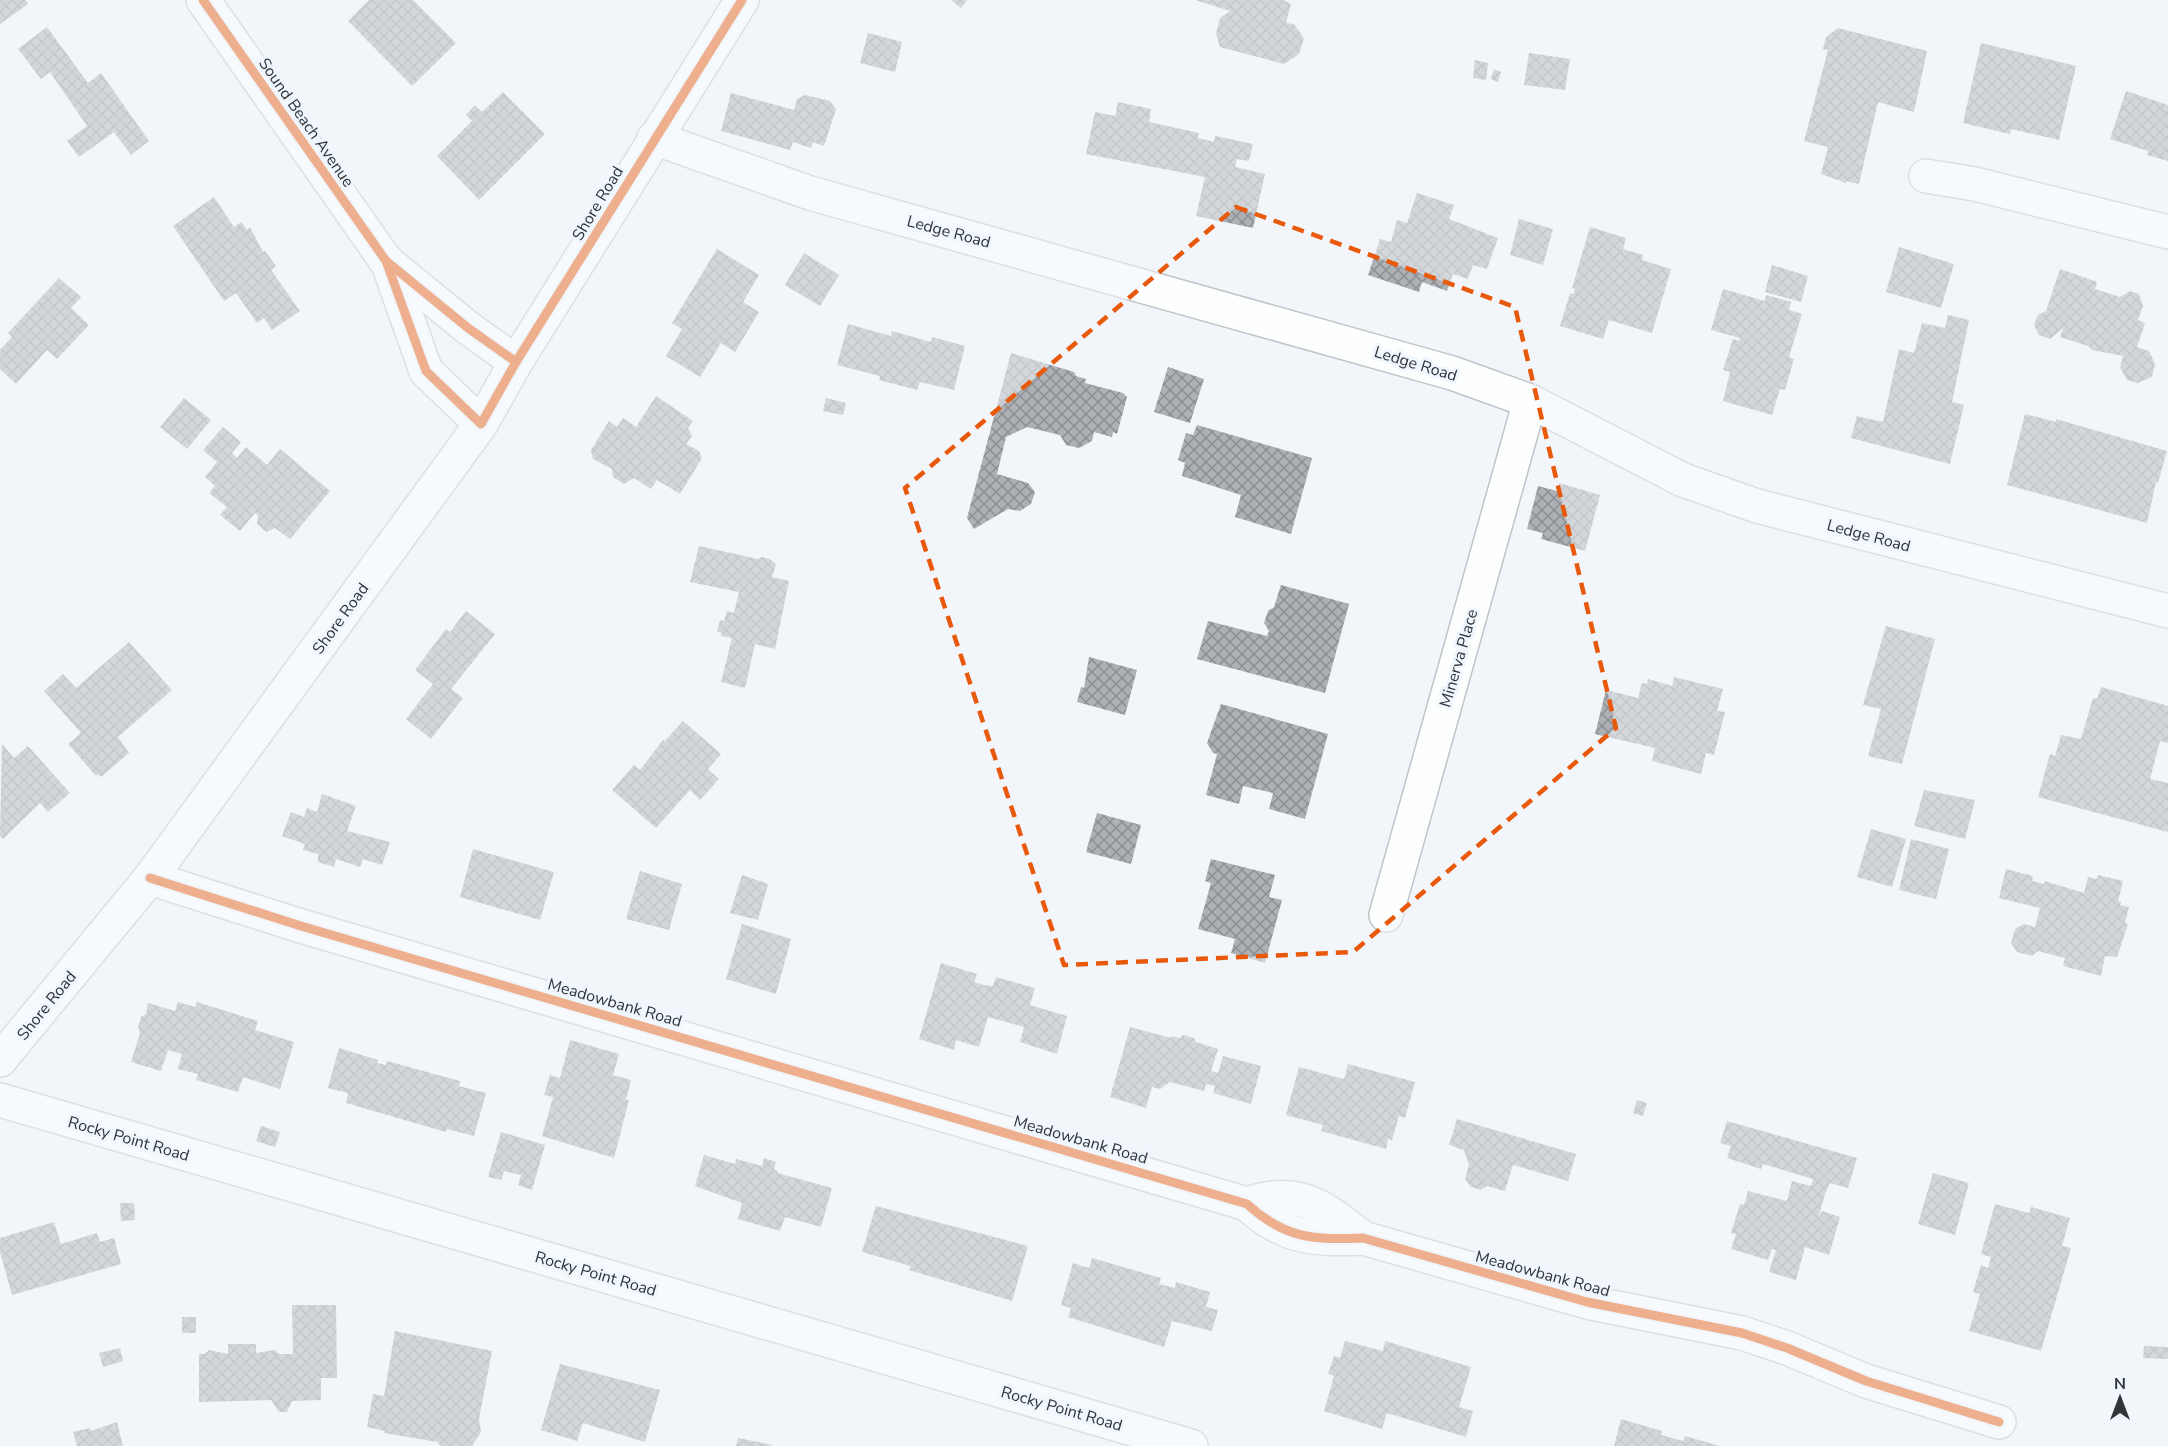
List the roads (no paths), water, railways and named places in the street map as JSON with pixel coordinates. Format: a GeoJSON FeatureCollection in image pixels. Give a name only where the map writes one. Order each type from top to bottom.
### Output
{"type":"FeatureCollection","features":[{"type":"Feature","properties":{"kind":"street","name":"Sound Beach Avenue"},"geometry":{"type":"LineString","coordinates":[[203,0],[386,261],[426,371],[481,424]]}},
{"type":"Feature","properties":{"kind":"street","name":"Shore Road"},"geometry":{"type":"LineString","coordinates":[[0,1060],[150,878],[481,424],[516,362],[742,0]]}},
{"type":"Feature","properties":{"kind":"street","name":"Ledge Road"},"geometry":{"type":"LineString","coordinates":[[654,138],[810,193],[1442,370],[1530,401],[1683,480],[1756,506],[2168,611]]}},
{"type":"Feature","properties":{"kind":"street"},"geometry":{"type":"LineString","coordinates":[[1926,176],[1975,184],[2168,232]]}},
{"type":"Feature","properties":{"kind":"street","name":"Sound Beach Avenue"},"geometry":{"type":"LineString","coordinates":[[386,261],[468,328],[516,362]]}},
{"type":"Feature","properties":{"kind":"street","name":"Minerva Place"},"geometry":{"type":"LineString","coordinates":[[1386,915],[1530,401]]}},
{"type":"Feature","properties":{"kind":"street","name":"Meadowbank Road"},"geometry":{"type":"LineString","coordinates":[[150,878],[300,926],[1247,1204],[1264,1219],[1294,1235],[1327,1239],[1363,1238],[1587,1302],[1742,1333],[1787,1348],[1866,1381],[2000,1422]]}},
{"type":"Feature","properties":{"kind":"street","name":"Rocky Point Road"},"geometry":{"type":"LineString","coordinates":[[0,1100],[1191,1446]]}}]}
